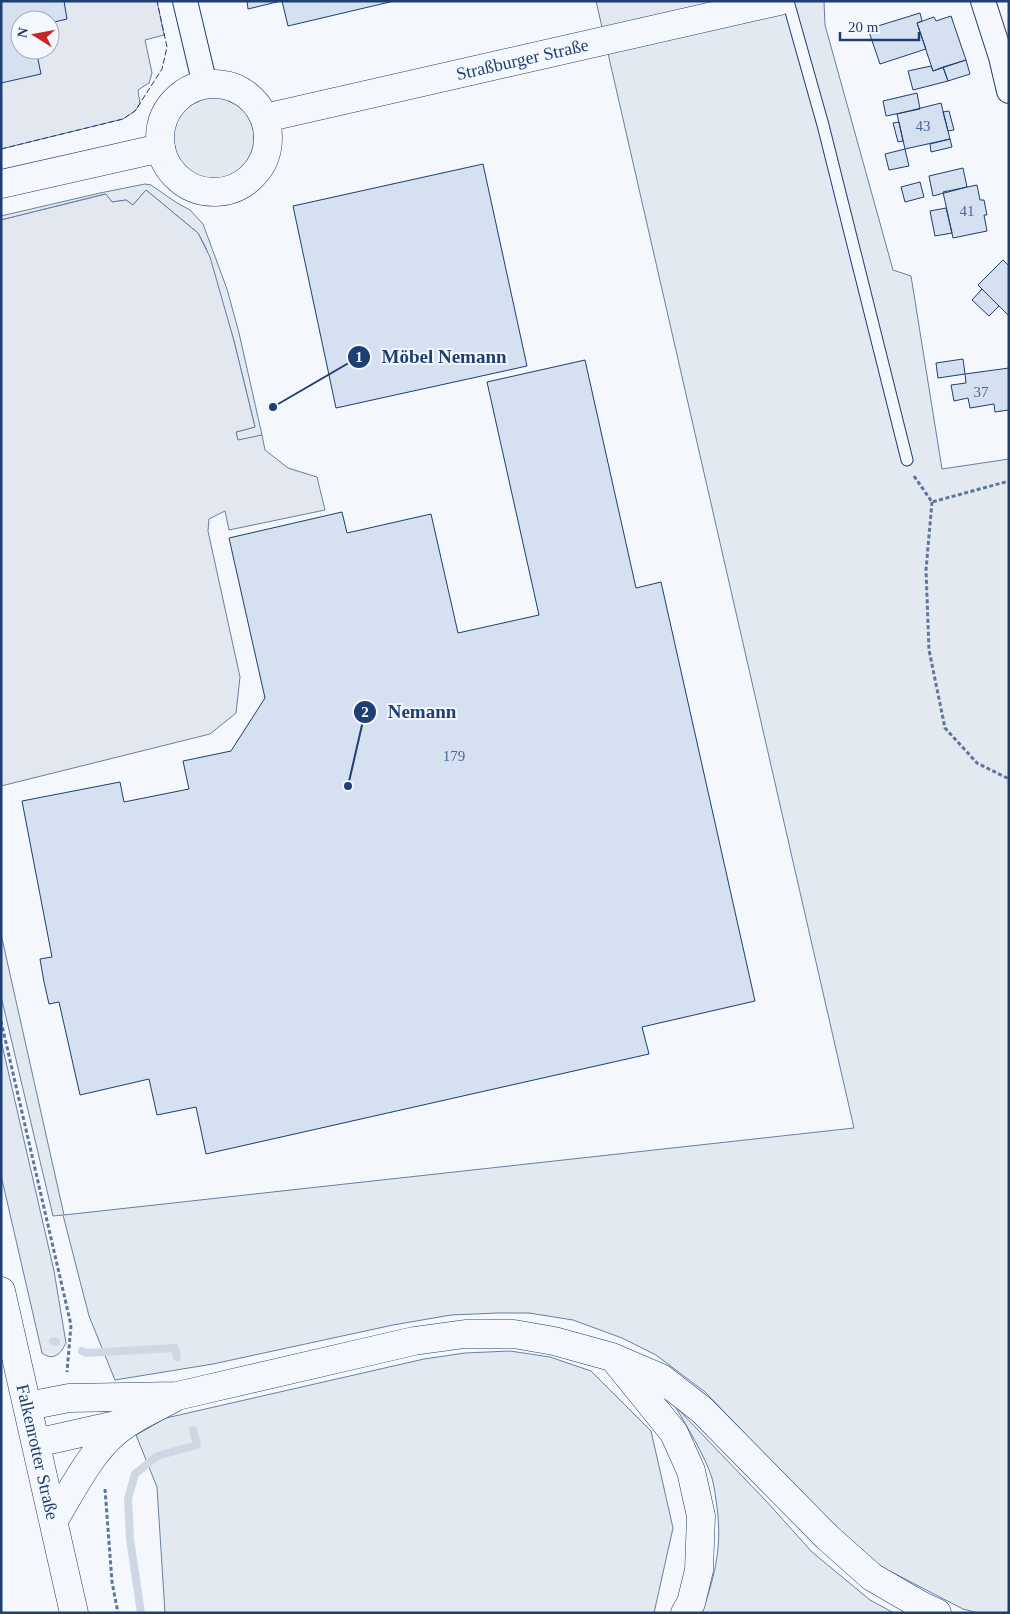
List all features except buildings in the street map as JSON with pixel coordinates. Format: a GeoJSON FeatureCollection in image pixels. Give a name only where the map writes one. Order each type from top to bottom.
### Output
{"type":"FeatureCollection","features":[{"type":"Feature","properties":{"kind":"main road","name":"Straßburger Straße"},"geometry":{"type":"LineString","coordinates":[[265,118],[779,1]]}},
{"type":"Feature","properties":{"kind":"main road"},"geometry":{"type":"LineString","coordinates":[[205,85],[224,85],[241,91],[255,103],[265,118],[268,140],[263,162],[250,180],[230,191],[212,193],[194,189],[178,179],[167,165],[161,148],[164,120],[170,107],[192,89],[205,85]]}},
{"type":"Feature","properties":{"kind":"main road"},"geometry":{"type":"LineString","coordinates":[[1,184],[161,148]]}},
{"type":"Feature","properties":{"kind":"main road","name":"Falkenrotter Straße"},"geometry":{"type":"LineString","coordinates":[[1,1291],[74,1613]]}},
{"type":"Feature","properties":{"kind":"main road"},"geometry":{"type":"LineString","coordinates":[[28,1406],[69,1398],[177,1396],[414,1341],[465,1334],[514,1334],[554,1341],[612,1357],[661,1378],[702,1410],[827,1537],[872,1578],[937,1613]]}},
{"type":"Feature","properties":{"kind":"main road"},"geometry":{"type":"LineString","coordinates":[[612,1357],[674,1433],[691,1471],[701,1516],[699,1570],[691,1603],[685,1613]]}},
{"type":"Feature","properties":{"kind":"main road"},"geometry":{"type":"LineString","coordinates":[[54,1520],[90,1461],[105,1441],[127,1423],[177,1396]]}},
{"type":"Feature","properties":{"kind":"main road"},"geometry":{"type":"LineString","coordinates":[[36,1443],[127,1423]]}},
{"type":"Feature","properties":{"kind":"street"},"geometry":{"type":"LineString","coordinates":[[185,1],[205,85]]}},
{"type":"Feature","properties":{"kind":"street"},"geometry":{"type":"LineString","coordinates":[[983,1],[1001,57],[1009,91]]}},
{"type":"Feature","properties":{"kind":"lane"},"geometry":{"type":"LineString","coordinates":[[788,1],[823,125],[907,460]]}},
{"type":"Feature","properties":{"kind":"path"},"geometry":{"type":"LineString","coordinates":[[907,460],[910,470],[932,502],[926,570],[929,650],[945,728],[977,763],[1009,779]]}},
{"type":"Feature","properties":{"kind":"path"},"geometry":{"type":"LineString","coordinates":[[932,502],[1009,481]]}},
{"type":"Feature","properties":{"kind":"path"},"geometry":{"type":"LineString","coordinates":[[1,1021],[70,1325],[67,1373],[69,1398]]}},
{"type":"Feature","properties":{"kind":"path"},"geometry":{"type":"LineString","coordinates":[[90,1461],[103,1475],[112,1582],[118,1613]]}},
{"type":"Feature","properties":{"kind":"shaded area"},"geometry":{"type":"Polygon","coordinates":[[[1,1],[157,1],[164,35],[145,40],[152,73],[149,83],[138,90],[140,104],[135,111],[123,119],[1,149],[1,1]]]}},
{"type":"Feature","properties":{"kind":"shaded area"},"geometry":{"type":"Polygon","coordinates":[[[596,1],[824,1],[825,25],[893,270],[911,276],[942,469],[1009,459],[1009,1613],[978,1613],[963,1609],[876,1564],[831,1524],[705,1392],[656,1355],[622,1338],[573,1320],[529,1313],[451,1315],[393,1325],[213,1364],[115,1380],[89,1316],[63,1215],[53,1216],[1,996],[1,934],[64,1215],[854,1128],[596,1]]]}},
{"type":"Feature","properties":{"kind":"shaded area"},"geometry":{"type":"Polygon","coordinates":[[[213,97],[229,101],[242,109],[250,122],[254,138],[250,154],[242,167],[229,175],[213,179],[197,175],[184,167],[176,154],[172,138],[176,122],[184,109],[197,101],[213,97]]]}},
{"type":"Feature","properties":{"kind":"shaded area"},"geometry":{"type":"Polygon","coordinates":[[[145,184],[151,185],[190,210],[203,224],[227,289],[262,435],[238,441],[236,432],[255,427],[234,341],[206,248],[198,233],[146,190],[133,205],[126,200],[112,202],[105,194],[1,220],[1,216],[145,184]]]}},
{"type":"Feature","properties":{"kind":"shaded area"},"geometry":{"type":"Polygon","coordinates":[[[146,190],[198,233],[210,257],[234,341],[255,427],[236,432],[238,440],[262,435],[265,450],[288,468],[317,477],[325,510],[229,530],[225,511],[209,519],[208,531],[240,677],[236,713],[210,734],[1,786],[1,220],[106,194],[112,202],[126,200],[133,205],[146,190]]]}},
{"type":"Feature","properties":{"kind":"shaded area"},"geometry":{"type":"Polygon","coordinates":[[[1,1040],[54,1271],[66,1343],[57,1355],[50,1357],[42,1353],[1,1175],[1,1040]]]}},
{"type":"Feature","properties":{"kind":"shaded area"},"geometry":{"type":"Polygon","coordinates":[[[510,1351],[550,1357],[591,1371],[651,1431],[673,1528],[654,1613],[165,1613],[157,1487],[136,1435],[166,1418],[424,1359],[465,1353],[510,1351]]]}},
{"type":"Feature","properties":{"kind":"shaded area"},"geometry":{"type":"Polygon","coordinates":[[[675,1406],[812,1552],[870,1600],[894,1613],[702,1613],[717,1558],[719,1530],[716,1500],[709,1469],[675,1406]]]}},
{"type":"Feature","properties":{"kind":"waterway"},"geometry":{"type":"LineString","coordinates":[[82,1351],[86,1353],[175,1348],[177,1357]]}},
{"type":"Feature","properties":{"kind":"waterway"},"geometry":{"type":"LineString","coordinates":[[141,1613],[130,1539],[128,1499],[135,1474],[157,1456],[197,1445],[193,1430]]}},
{"type":"Feature","properties":{"kind":"fence"},"geometry":{"type":"LineString","coordinates":[[1,149],[123,119],[135,111],[162,69],[167,47],[157,1]]}},
{"type":"Feature","properties":{"kind":"place","name":"Möbel Nemann"},"geometry":{"type":"Point","coordinates":[273,407]}},
{"type":"Feature","properties":{"kind":"place","name":"Nemann"},"geometry":{"type":"Point","coordinates":[348,786]}}]}
